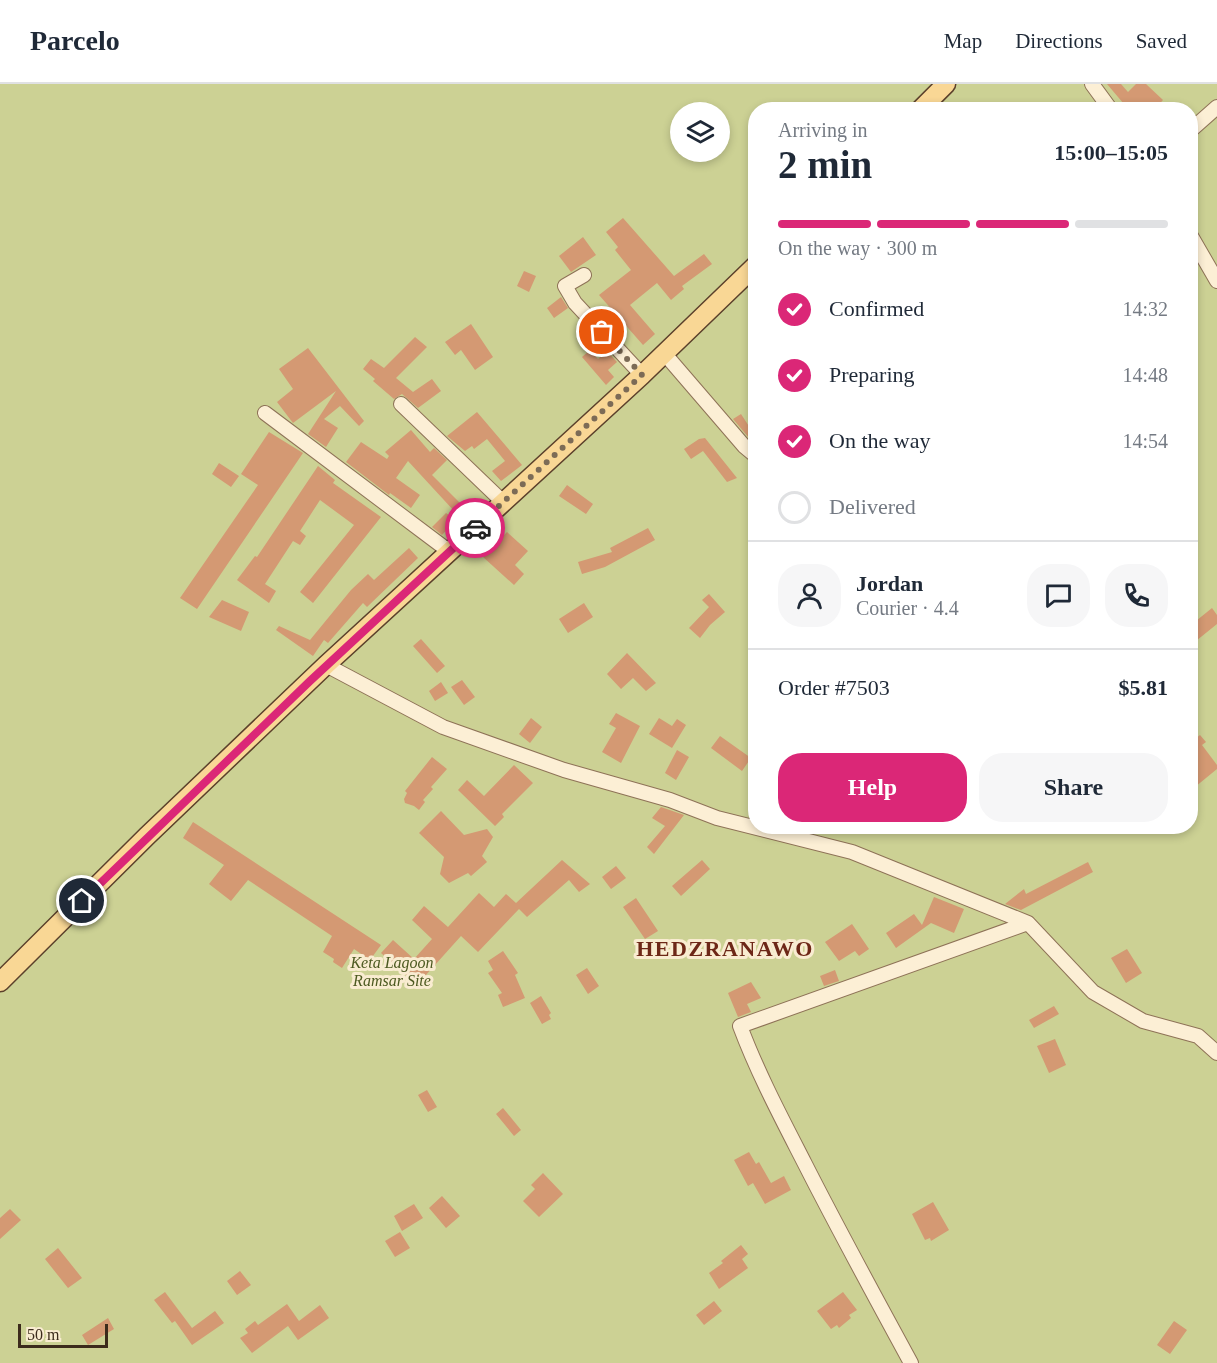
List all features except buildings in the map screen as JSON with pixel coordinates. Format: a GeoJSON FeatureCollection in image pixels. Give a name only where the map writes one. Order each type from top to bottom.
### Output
{"type":"FeatureCollection","features":[{"type":"Feature","properties":{"kind":"main road"},"geometry":{"type":"LineString","coordinates":[[928,102],[946,84]]}},
{"type":"Feature","properties":{"kind":"main road"},"geometry":{"type":"LineString","coordinates":[[0,982],[147,836],[327,665],[642,375],[748,273]]}},
{"type":"Feature","properties":{"kind":"street"},"geometry":{"type":"LineString","coordinates":[[1092,84],[1105,102]]}},
{"type":"Feature","properties":{"kind":"street"},"geometry":{"type":"LineString","coordinates":[[1198,124],[1217,107]]}},
{"type":"Feature","properties":{"kind":"street"},"geometry":{"type":"LineString","coordinates":[[1198,248],[1217,281]]}},
{"type":"Feature","properties":{"kind":"street"},"geometry":{"type":"LineString","coordinates":[[584,275],[565,286],[575,303],[642,375]]}},
{"type":"Feature","properties":{"kind":"street"},"geometry":{"type":"LineString","coordinates":[[663,353],[748,449]]}},
{"type":"Feature","properties":{"kind":"street"},"geometry":{"type":"LineString","coordinates":[[401,404],[503,502]]}},
{"type":"Feature","properties":{"kind":"street"},"geometry":{"type":"LineString","coordinates":[[265,413],[450,552]]}},
{"type":"Feature","properties":{"kind":"street"},"geometry":{"type":"LineString","coordinates":[[327,665],[443,727],[564,770],[670,800],[717,818],[748,826]]}},
{"type":"Feature","properties":{"kind":"street"},"geometry":{"type":"LineString","coordinates":[[781,834],[852,852],[1028,923],[1093,992],[1143,1021],[1198,1036],[1217,1053]]}},
{"type":"Feature","properties":{"kind":"street"},"geometry":{"type":"LineString","coordinates":[[911,1363],[781,1117],[752,1058],[740,1026],[1028,923]]}},
{"type":"Feature","properties":{"kind":"green space","name":"Keta Lagoon Ramsar Site"},"geometry":{"type":"Polygon","coordinates":[[[0,84],[1217,84],[1217,1363],[0,1363],[0,84]]]}},
{"type":"Feature","properties":{"kind":"way so far"},"geometry":{"type":"LineString","coordinates":[[475,528],[642,375],[602,332]]}},
{"type":"Feature","properties":{"kind":"district","name":"HEDZRANAWO"},"geometry":{"type":"Point","coordinates":[725,948]}},
{"type":"Feature","properties":{"kind":"route"},"geometry":{"type":"LineString","coordinates":[[82,901],[310,681],[475,528]]}}]}
